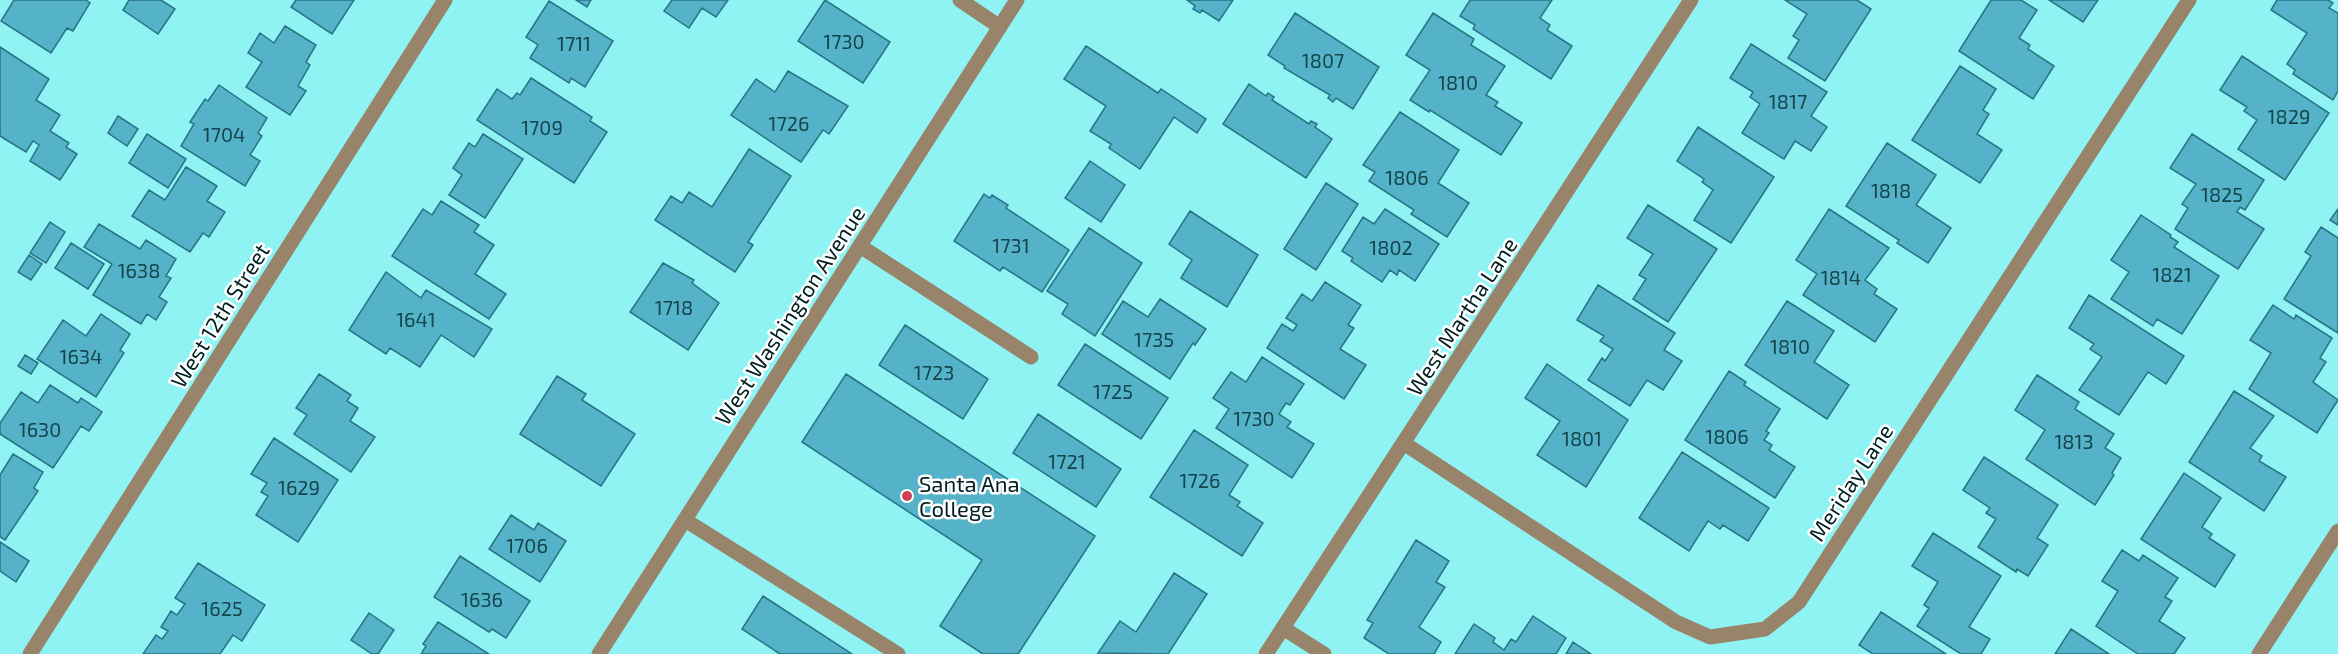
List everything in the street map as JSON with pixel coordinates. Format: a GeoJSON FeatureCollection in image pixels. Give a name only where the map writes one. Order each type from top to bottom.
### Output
{"type":"FeatureCollection","features":[{"type":"Feature","properties":{"kind":"street","name":"West 12th Street"},"geometry":{"type":"LineString","coordinates":[[30,654],[445,0]]}},
{"type":"Feature","properties":{"kind":"street"},"geometry":{"type":"LineString","coordinates":[[960,0],[1000,27]]}},
{"type":"Feature","properties":{"kind":"street","name":"West Washington Avenue"},"geometry":{"type":"LineString","coordinates":[[599,654],[1017,0]]}},
{"type":"Feature","properties":{"kind":"street","name":"West Martha Lane"},"geometry":{"type":"LineString","coordinates":[[1266,654],[1405,444],[1691,0]]}},
{"type":"Feature","properties":{"kind":"street","name":"Meriday Lane"},"geometry":{"type":"LineString","coordinates":[[1405,444],[1676,622],[1710,637],[1765,629],[1799,602],[2189,0]]}},
{"type":"Feature","properties":{"kind":"street"},"geometry":{"type":"LineString","coordinates":[[860,246],[1031,357]]}},
{"type":"Feature","properties":{"kind":"street"},"geometry":{"type":"LineString","coordinates":[[685,520],[898,654]]}},
{"type":"Feature","properties":{"kind":"street"},"geometry":{"type":"LineString","coordinates":[[2259,654],[2338,531]]}},
{"type":"Feature","properties":{"kind":"street"},"geometry":{"type":"LineString","coordinates":[[1283,628],[1324,654]]}},
{"type":"Feature","properties":{"kind":"building"},"geometry":{"type":"Polygon","coordinates":[[[14,0],[86,0],[90,3],[73,31],[67,28],[51,53],[1,21],[14,0]]]}},
{"type":"Feature","properties":{"kind":"building"},"geometry":{"type":"Polygon","coordinates":[[[129,0],[161,0],[175,9],[158,34],[123,10],[129,0]]]}},
{"type":"Feature","properties":{"kind":"building"},"geometry":{"type":"Polygon","coordinates":[[[296,0],[354,0],[332,34],[291,7],[296,0]]]}},
{"type":"Feature","properties":{"kind":"building"},"geometry":{"type":"Polygon","coordinates":[[[576,0],[591,0],[587,7],[576,0]]]}},
{"type":"Feature","properties":{"kind":"building"},"geometry":{"type":"Polygon","coordinates":[[[672,0],[728,0],[716,17],[702,8],[689,28],[664,11],[672,0]]]}},
{"type":"Feature","properties":{"kind":"building"},"geometry":{"type":"Polygon","coordinates":[[[825,0],[890,42],[863,83],[798,41],[825,0]]]}},
{"type":"Feature","properties":{"kind":"building"},"geometry":{"type":"Polygon","coordinates":[[[1187,0],[1233,0],[1219,21],[1202,10],[1200,13],[1193,9],[1195,6],[1187,0]]]}},
{"type":"Feature","properties":{"kind":"building"},"geometry":{"type":"Polygon","coordinates":[[[1470,0],[1552,0],[1540,18],[1550,25],[1547,30],[1572,46],[1551,79],[1473,29],[1475,25],[1460,16],[1470,0]]]}},
{"type":"Feature","properties":{"kind":"building"},"geometry":{"type":"Polygon","coordinates":[[[1785,0],[1857,0],[1871,9],[1825,81],[1788,58],[1799,40],[1793,36],[1807,14],[1785,0]]]}},
{"type":"Feature","properties":{"kind":"building"},"geometry":{"type":"Polygon","coordinates":[[[1991,0],[2021,0],[2037,10],[2019,38],[2030,45],[2028,49],[2054,66],[2033,99],[1959,51],[1991,0]]]}},
{"type":"Feature","properties":{"kind":"building"},"geometry":{"type":"Polygon","coordinates":[[[2049,0],[2098,0],[2083,22],[2049,0]]]}},
{"type":"Feature","properties":{"kind":"building"},"geometry":{"type":"Polygon","coordinates":[[[2277,0],[2328,0],[2333,3],[2329,8],[2338,13],[2338,91],[2333,100],[2293,74],[2295,70],[2287,64],[2307,33],[2271,10],[2277,0]]]}},
{"type":"Feature","properties":{"kind":"building"},"geometry":{"type":"Polygon","coordinates":[[[549,1],[613,41],[585,87],[571,78],[569,83],[530,58],[538,45],[526,37],[549,1]]]}},
{"type":"Feature","properties":{"kind":"building"},"geometry":{"type":"Polygon","coordinates":[[[1295,13],[1379,67],[1353,109],[1336,98],[1333,102],[1328,98],[1330,95],[1284,68],[1285,66],[1268,55],[1295,13]]]}},
{"type":"Feature","properties":{"kind":"building"},"geometry":{"type":"Polygon","coordinates":[[[1433,13],[1474,39],[1471,45],[1505,66],[1486,95],[1498,102],[1495,106],[1522,123],[1501,155],[1410,100],[1430,70],[1406,55],[1433,13]]]}},
{"type":"Feature","properties":{"kind":"building"},"geometry":{"type":"Polygon","coordinates":[[[285,26],[316,45],[306,62],[310,65],[298,86],[306,91],[290,115],[246,87],[262,62],[248,53],[260,33],[274,43],[285,26]]]}},
{"type":"Feature","properties":{"kind":"building"},"geometry":{"type":"Polygon","coordinates":[[[1751,44],[1827,92],[1811,116],[1827,127],[1811,151],[1795,141],[1784,159],[1742,133],[1760,104],[1750,97],[1753,92],[1730,78],[1751,44]]]}},
{"type":"Feature","properties":{"kind":"building"},"geometry":{"type":"Polygon","coordinates":[[[1086,46],[1158,93],[1161,89],[1206,119],[1197,133],[1174,117],[1140,169],[1109,148],[1111,144],[1090,131],[1106,106],[1064,79],[1086,46]]]}},
{"type":"Feature","properties":{"kind":"building"},"geometry":{"type":"Polygon","coordinates":[[[0,47],[49,79],[36,100],[60,115],[50,131],[69,143],[66,147],[77,154],[60,180],[30,161],[39,145],[33,141],[26,152],[0,136],[0,47]]]}},
{"type":"Feature","properties":{"kind":"building"},"geometry":{"type":"Polygon","coordinates":[[[2242,56],[2329,113],[2285,180],[2238,149],[2257,120],[2244,111],[2247,107],[2220,90],[2242,56]]]}},
{"type":"Feature","properties":{"kind":"building"},"geometry":{"type":"Polygon","coordinates":[[[1960,66],[1996,89],[1983,110],[1989,114],[1977,134],[2002,150],[1980,183],[1912,140],[1960,66]]]}},
{"type":"Feature","properties":{"kind":"building"},"geometry":{"type":"Polygon","coordinates":[[[788,71],[848,106],[829,134],[823,130],[801,162],[731,115],[756,79],[775,92],[788,71]]]}},
{"type":"Feature","properties":{"kind":"building"},"geometry":{"type":"Polygon","coordinates":[[[531,78],[592,117],[590,121],[607,132],[574,183],[477,120],[497,89],[512,99],[517,93],[520,95],[531,78]]]}},
{"type":"Feature","properties":{"kind":"building"},"geometry":{"type":"Polygon","coordinates":[[[1249,84],[1266,96],[1268,93],[1274,97],[1272,100],[1309,124],[1311,121],[1317,124],[1315,127],[1332,139],[1306,178],[1223,124],[1249,84]]]}},
{"type":"Feature","properties":{"kind":"building"},"geometry":{"type":"Polygon","coordinates":[[[219,85],[267,118],[258,133],[262,136],[250,155],[260,161],[245,186],[181,146],[194,124],[190,122],[205,99],[208,101],[219,85]]]}},
{"type":"Feature","properties":{"kind":"building"},"geometry":{"type":"Polygon","coordinates":[[[1400,112],[1459,150],[1438,183],[1469,203],[1447,237],[1411,214],[1414,210],[1369,181],[1375,172],[1363,165],[1400,112]]]}},
{"type":"Feature","properties":{"kind":"building"},"geometry":{"type":"Polygon","coordinates":[[[118,116],[138,129],[127,146],[108,133],[118,116]]]}},
{"type":"Feature","properties":{"kind":"building"},"geometry":{"type":"Polygon","coordinates":[[[1698,127],[1774,177],[1731,243],[1694,220],[1713,190],[1702,182],[1704,179],[1677,161],[1698,127]]]}},
{"type":"Feature","properties":{"kind":"building"},"geometry":{"type":"Polygon","coordinates":[[[147,134],[186,159],[168,188],[129,163],[147,134]]]}},
{"type":"Feature","properties":{"kind":"building"},"geometry":{"type":"Polygon","coordinates":[[[483,134],[523,159],[485,218],[449,195],[462,175],[453,168],[469,143],[475,147],[483,134]]]}},
{"type":"Feature","properties":{"kind":"building"},"geometry":{"type":"Polygon","coordinates":[[[2192,134],[2264,180],[2245,210],[2240,207],[2237,212],[2264,229],[2238,269],[2175,229],[2188,208],[2182,204],[2196,184],[2170,168],[2192,134]]]}},
{"type":"Feature","properties":{"kind":"building"},"geometry":{"type":"Polygon","coordinates":[[[1887,143],[1936,175],[1916,205],[1951,228],[1928,263],[1897,243],[1899,240],[1846,206],[1887,143]]]}},
{"type":"Feature","properties":{"kind":"building"},"geometry":{"type":"Polygon","coordinates":[[[749,149],[791,176],[748,242],[753,245],[735,272],[655,220],[671,196],[682,203],[689,192],[712,207],[749,149]]]}},
{"type":"Feature","properties":{"kind":"building"},"geometry":{"type":"Polygon","coordinates":[[[1090,161],[1125,185],[1101,222],[1065,198],[1090,161]]]}},
{"type":"Feature","properties":{"kind":"building"},"geometry":{"type":"Polygon","coordinates":[[[186,167],[217,186],[207,201],[225,212],[209,237],[203,233],[190,252],[132,216],[149,190],[165,200],[186,167]]]}},
{"type":"Feature","properties":{"kind":"building"},"geometry":{"type":"Polygon","coordinates":[[[1326,183],[1358,204],[1316,270],[1284,249],[1326,183]]]}},
{"type":"Feature","properties":{"kind":"building"},"geometry":{"type":"Polygon","coordinates":[[[984,194],[990,198],[992,195],[1008,205],[1006,208],[1069,250],[1042,292],[1003,267],[1000,271],[954,241],[984,194]]]}},
{"type":"Feature","properties":{"kind":"building"},"geometry":{"type":"Polygon","coordinates":[[[441,201],[479,225],[474,232],[494,245],[475,274],[506,294],[489,319],[392,256],[423,209],[432,215],[441,201]]]}},
{"type":"Feature","properties":{"kind":"building"},"geometry":{"type":"Polygon","coordinates":[[[1648,205],[1717,249],[1668,322],[1633,299],[1646,279],[1639,275],[1653,254],[1627,238],[1648,205]]]}},
{"type":"Feature","properties":{"kind":"building"},"geometry":{"type":"Polygon","coordinates":[[[1385,209],[1439,244],[1415,281],[1399,270],[1397,275],[1390,270],[1382,282],[1351,261],[1353,258],[1342,251],[1363,217],[1374,224],[1385,209]]]}},
{"type":"Feature","properties":{"kind":"building"},"geometry":{"type":"Polygon","coordinates":[[[1829,209],[1889,248],[1865,280],[1877,289],[1874,294],[1897,309],[1875,342],[1803,295],[1817,274],[1796,260],[1829,209]]]}},
{"type":"Feature","properties":{"kind":"building"},"geometry":{"type":"Polygon","coordinates":[[[2338,209],[2338,225],[2330,220],[2338,209]]]}},
{"type":"Feature","properties":{"kind":"building"},"geometry":{"type":"Polygon","coordinates":[[[1190,211],[1258,255],[1227,307],[1181,278],[1192,260],[1169,244],[1190,211]]]}},
{"type":"Feature","properties":{"kind":"building"},"geometry":{"type":"Polygon","coordinates":[[[2141,215],[2171,235],[2170,237],[2178,242],[2174,247],[2219,276],[2182,334],[2157,319],[2153,326],[2111,299],[2129,272],[2111,260],[2141,215]]]}},
{"type":"Feature","properties":{"kind":"building"},"geometry":{"type":"Polygon","coordinates":[[[50,222],[65,232],[46,263],[30,253],[50,222]]]}},
{"type":"Feature","properties":{"kind":"building"},"geometry":{"type":"Polygon","coordinates":[[[99,224],[140,249],[146,240],[176,259],[166,276],[171,278],[159,297],[167,302],[156,320],[147,314],[141,324],[93,295],[112,264],[84,247],[99,224]]]}},
{"type":"Feature","properties":{"kind":"building"},"geometry":{"type":"Polygon","coordinates":[[[2321,227],[2338,238],[2338,333],[2284,299],[2311,256],[2305,252],[2321,227]]]}},
{"type":"Feature","properties":{"kind":"building"},"geometry":{"type":"Polygon","coordinates":[[[1089,228],[1142,263],[1095,336],[1062,314],[1068,304],[1047,291],[1089,228]]]}},
{"type":"Feature","properties":{"kind":"building"},"geometry":{"type":"Polygon","coordinates":[[[71,243],[104,264],[88,289],[55,268],[71,243]]]}},
{"type":"Feature","properties":{"kind":"building"},"geometry":{"type":"Polygon","coordinates":[[[29,255],[42,264],[31,280],[18,272],[29,255]]]}},
{"type":"Feature","properties":{"kind":"building"},"geometry":{"type":"Polygon","coordinates":[[[663,263],[694,280],[692,283],[719,303],[688,350],[630,312],[663,263]]]}},
{"type":"Feature","properties":{"kind":"building"},"geometry":{"type":"Polygon","coordinates":[[[386,272],[421,298],[426,290],[492,329],[474,357],[441,335],[420,367],[390,348],[386,354],[349,330],[386,272]]]}},
{"type":"Feature","properties":{"kind":"building"},"geometry":{"type":"Polygon","coordinates":[[[1325,282],[1361,305],[1348,325],[1354,328],[1340,349],[1366,365],[1344,399],[1267,348],[1282,324],[1293,331],[1297,325],[1286,318],[1302,294],[1312,301],[1325,282]]]}},
{"type":"Feature","properties":{"kind":"building"},"geometry":{"type":"Polygon","coordinates":[[[1598,285],[1675,333],[1664,350],[1682,361],[1663,390],[1647,380],[1630,406],[1588,380],[1602,358],[1605,361],[1613,349],[1600,341],[1604,336],[1577,320],[1598,285]]]}},
{"type":"Feature","properties":{"kind":"building"},"geometry":{"type":"Polygon","coordinates":[[[2089,295],[2184,356],[2166,384],[2148,372],[2119,415],[2079,390],[2102,357],[2090,349],[2094,344],[2069,328],[2089,295]]]}},
{"type":"Feature","properties":{"kind":"building"},"geometry":{"type":"Polygon","coordinates":[[[1160,299],[1206,329],[1195,345],[1193,343],[1170,379],[1102,334],[1123,301],[1148,317],[1160,299]]]}},
{"type":"Feature","properties":{"kind":"building"},"geometry":{"type":"Polygon","coordinates":[[[1787,301],[1834,331],[1814,362],[1849,385],[1827,419],[1745,365],[1787,301]]]}},
{"type":"Feature","properties":{"kind":"building"},"geometry":{"type":"Polygon","coordinates":[[[2273,305],[2294,319],[2296,315],[2332,338],[2320,358],[2326,362],[2313,382],[2338,400],[2317,433],[2249,389],[2271,353],[2250,340],[2273,305]]]}},
{"type":"Feature","properties":{"kind":"building"},"geometry":{"type":"Polygon","coordinates":[[[101,314],[130,334],[120,350],[124,353],[96,397],[37,359],[63,320],[86,336],[101,314]]]}},
{"type":"Feature","properties":{"kind":"building"},"geometry":{"type":"Polygon","coordinates":[[[905,325],[988,379],[963,419],[879,365],[905,325]]]}},
{"type":"Feature","properties":{"kind":"building"},"geometry":{"type":"Polygon","coordinates":[[[1085,344],[1168,398],[1141,439],[1058,385],[1085,344]]]}},
{"type":"Feature","properties":{"kind":"building"},"geometry":{"type":"Polygon","coordinates":[[[25,355],[38,363],[31,374],[18,366],[25,355]]]}},
{"type":"Feature","properties":{"kind":"building"},"geometry":{"type":"Polygon","coordinates":[[[1262,357],[1304,384],[1290,405],[1286,403],[1279,414],[1291,422],[1287,427],[1314,444],[1292,478],[1216,428],[1229,409],[1213,398],[1231,372],[1246,382],[1262,357]]]}},
{"type":"Feature","properties":{"kind":"building"},"geometry":{"type":"Polygon","coordinates":[[[1547,364],[1628,420],[1586,487],[1537,455],[1560,421],[1525,398],[1547,364]]]}},
{"type":"Feature","properties":{"kind":"building"},"geometry":{"type":"Polygon","coordinates":[[[1729,371],[1746,382],[1744,385],[1780,409],[1766,431],[1769,433],[1764,440],[1772,445],[1769,450],[1795,467],[1775,498],[1685,440],[1729,371]]]}},
{"type":"Feature","properties":{"kind":"building"},"geometry":{"type":"Polygon","coordinates":[[[319,374],[351,395],[347,401],[358,408],[350,421],[375,437],[351,472],[294,434],[307,415],[296,408],[319,374]]]}},
{"type":"Feature","properties":{"kind":"building"},"geometry":{"type":"Polygon","coordinates":[[[846,374],[1095,536],[1018,654],[983,654],[940,626],[982,560],[802,442],[846,374]]]}},
{"type":"Feature","properties":{"kind":"building"},"geometry":{"type":"Polygon","coordinates":[[[2037,375],[2079,402],[2075,409],[2114,434],[2105,448],[2121,458],[2112,473],[2114,475],[2095,505],[2026,459],[2045,430],[2015,410],[2037,375]]]}},
{"type":"Feature","properties":{"kind":"building"},"geometry":{"type":"Polygon","coordinates":[[[557,376],[586,394],[582,400],[635,434],[601,486],[520,434],[557,376]]]}},
{"type":"Feature","properties":{"kind":"building"},"geometry":{"type":"Polygon","coordinates":[[[50,385],[78,403],[81,398],[102,412],[89,431],[81,426],[53,468],[0,434],[0,423],[21,392],[38,403],[50,385]]]}},
{"type":"Feature","properties":{"kind":"building"},"geometry":{"type":"Polygon","coordinates":[[[2234,391],[2274,416],[2250,448],[2262,456],[2259,461],[2286,477],[2264,511],[2189,462],[2234,391]]]}},
{"type":"Feature","properties":{"kind":"building"},"geometry":{"type":"Polygon","coordinates":[[[1038,414],[1121,469],[1096,507],[1013,453],[1038,414]]]}},
{"type":"Feature","properties":{"kind":"building"},"geometry":{"type":"Polygon","coordinates":[[[1194,430],[1248,465],[1229,495],[1240,502],[1237,506],[1263,523],[1242,556],[1150,497],[1194,430]]]}},
{"type":"Feature","properties":{"kind":"building"},"geometry":{"type":"Polygon","coordinates":[[[274,438],[338,480],[298,542],[256,515],[268,496],[261,492],[267,483],[251,474],[274,438]]]}},
{"type":"Feature","properties":{"kind":"building"},"geometry":{"type":"Polygon","coordinates":[[[1682,452],[1769,508],[1748,541],[1723,525],[1720,529],[1708,521],[1689,551],[1639,518],[1682,452]]]}},
{"type":"Feature","properties":{"kind":"building"},"geometry":{"type":"Polygon","coordinates":[[[13,454],[43,472],[34,488],[38,491],[5,540],[0,537],[0,475],[13,454]]]}},
{"type":"Feature","properties":{"kind":"building"},"geometry":{"type":"Polygon","coordinates":[[[1984,457],[2058,505],[2037,538],[2048,545],[2028,576],[2017,569],[2016,572],[1978,547],[1996,519],[1986,513],[1990,508],[1963,490],[1984,457]]]}},
{"type":"Feature","properties":{"kind":"building"},"geometry":{"type":"Polygon","coordinates":[[[2184,473],[2221,498],[2202,527],[2212,534],[2209,538],[2235,555],[2215,587],[2141,539],[2184,473]]]}},
{"type":"Feature","properties":{"kind":"building"},"geometry":{"type":"Polygon","coordinates":[[[511,515],[534,530],[538,523],[566,541],[540,582],[489,549],[511,515]]]}},
{"type":"Feature","properties":{"kind":"building"},"geometry":{"type":"Polygon","coordinates":[[[1933,533],[2001,576],[1969,627],[1990,639],[1981,654],[1961,654],[1917,626],[1929,608],[1924,605],[1938,582],[1912,566],[1933,533]]]}},
{"type":"Feature","properties":{"kind":"building"},"geometry":{"type":"Polygon","coordinates":[[[1416,540],[1449,561],[1436,582],[1445,587],[1419,627],[1441,642],[1434,654],[1389,654],[1364,638],[1373,623],[1367,620],[1416,540]]]}},
{"type":"Feature","properties":{"kind":"building"},"geometry":{"type":"Polygon","coordinates":[[[0,542],[29,561],[16,582],[0,571],[0,542]]]}},
{"type":"Feature","properties":{"kind":"building"},"geometry":{"type":"Polygon","coordinates":[[[2122,550],[2139,561],[2143,555],[2178,578],[2165,597],[2172,601],[2159,621],[2185,638],[2174,654],[2138,654],[2096,626],[2118,591],[2102,581],[2122,550]]]}},
{"type":"Feature","properties":{"kind":"building"},"geometry":{"type":"Polygon","coordinates":[[[460,556],[530,601],[506,638],[492,629],[489,632],[434,597],[460,556]]]}},
{"type":"Feature","properties":{"kind":"building"},"geometry":{"type":"Polygon","coordinates":[[[198,563],[265,605],[242,641],[233,635],[220,654],[143,654],[156,635],[162,639],[168,631],[161,627],[171,611],[177,615],[185,604],[175,598],[198,563]]]}},
{"type":"Feature","properties":{"kind":"building"},"geometry":{"type":"Polygon","coordinates":[[[1174,573],[1207,594],[1168,654],[1098,653],[1120,621],[1136,632],[1174,573]]]}},
{"type":"Feature","properties":{"kind":"building"},"geometry":{"type":"Polygon","coordinates":[[[763,596],[852,654],[780,654],[742,629],[763,596]]]}},
{"type":"Feature","properties":{"kind":"building"},"geometry":{"type":"Polygon","coordinates":[[[1881,612],[1946,654],[1873,654],[1859,645],[1881,612]]]}},
{"type":"Feature","properties":{"kind":"building"},"geometry":{"type":"Polygon","coordinates":[[[369,613],[394,630],[378,654],[372,654],[351,640],[369,613]]]}},
{"type":"Feature","properties":{"kind":"building"},"geometry":{"type":"Polygon","coordinates":[[[1533,616],[1566,638],[1556,654],[1455,654],[1474,624],[1495,638],[1493,642],[1504,650],[1511,639],[1516,642],[1533,616]]]}},
{"type":"Feature","properties":{"kind":"building"},"geometry":{"type":"Polygon","coordinates":[[[438,622],[489,654],[421,654],[426,646],[423,644],[438,622]]]}},
{"type":"Feature","properties":{"kind":"building"},"geometry":{"type":"Polygon","coordinates":[[[2071,629],[2109,654],[2055,654],[2071,629]]]}},
{"type":"Feature","properties":{"kind":"building"},"geometry":{"type":"Polygon","coordinates":[[[1573,642],[1591,654],[1566,654],[1573,642]]]}},
{"type":"Feature","properties":{"kind":"place","name":"Santa Ana College"},"geometry":{"type":"Point","coordinates":[907,496]}}]}
